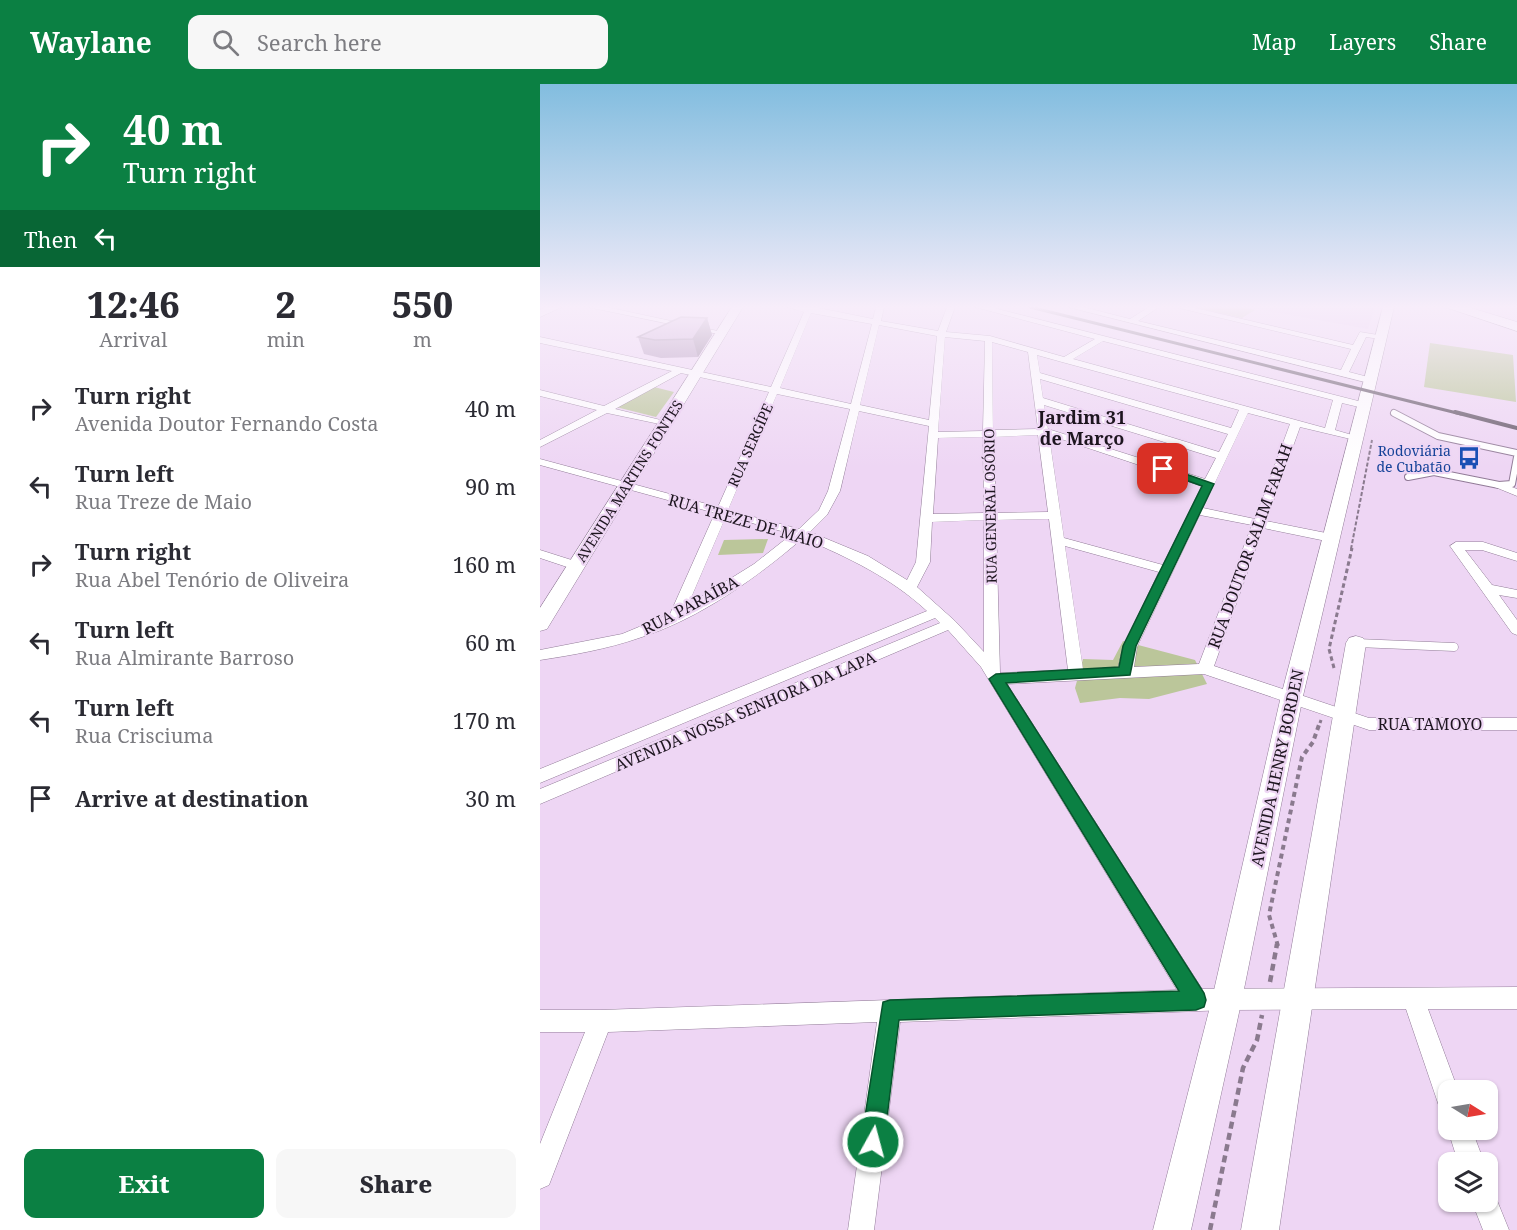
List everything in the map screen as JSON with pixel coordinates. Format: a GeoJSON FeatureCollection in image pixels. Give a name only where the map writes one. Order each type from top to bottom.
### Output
{"type":"FeatureCollection","features":[{"type":"Feature","properties":{"kind":"street"},"geometry":{"type":"LineString","coordinates":[[636,360],[855,408],[933,429],[988,434],[1050,432],[1208,484]]}},
{"type":"Feature","properties":{"kind":"street","name":"AVENIDA MARTINS FONTES"},"geometry":{"type":"LineString","coordinates":[[540,624],[706,360]]}},
{"type":"Feature","properties":{"kind":"street","name":"RUA SERGÍPE"},"geometry":{"type":"LineString","coordinates":[[677,615],[787,360]]}},
{"type":"Feature","properties":{"kind":"street","name":"RUA PARAÍBA"},"geometry":{"type":"LineString","coordinates":[[540,655],[635,635],[728,588],[801,533],[823,513],[834,491],[867,360]]}},
{"type":"Feature","properties":{"kind":"street"},"geometry":{"type":"LineString","coordinates":[[910,588],[923,562],[939,360]]}},
{"type":"Feature","properties":{"kind":"street","name":"RUA GENERAL OSÓRIO"},"geometry":{"type":"LineString","coordinates":[[987,360],[994,676]]}},
{"type":"Feature","properties":{"kind":"street"},"geometry":{"type":"LineString","coordinates":[[1034,360],[1076,673]]}},
{"type":"Feature","properties":{"kind":"street"},"geometry":{"type":"LineString","coordinates":[[1067,360],[1355,439]]}},
{"type":"Feature","properties":{"kind":"street"},"geometry":{"type":"LineString","coordinates":[[1186,360],[1363,405]]}},
{"type":"Feature","properties":{"kind":"street"},"geometry":{"type":"LineString","coordinates":[[1292,360],[1369,380]]}},
{"type":"Feature","properties":{"kind":"street"},"geometry":{"type":"LineString","coordinates":[[1344,373],[1350,360]]}},
{"type":"Feature","properties":{"kind":"street","name":"AVENIDA HENRY BORDEN"},"geometry":{"type":"LineString","coordinates":[[1172,1230],[1227,999],[1292,696],[1374,360]]}},
{"type":"Feature","properties":{"kind":"street"},"geometry":{"type":"LineString","coordinates":[[540,444],[680,370]]}},
{"type":"Feature","properties":{"kind":"street"},"geometry":{"type":"LineString","coordinates":[[1036,375],[1233,432]]}},
{"type":"Feature","properties":{"kind":"street"},"geometry":{"type":"LineString","coordinates":[[540,393],[665,424]]}},
{"type":"Feature","properties":{"kind":"street"},"geometry":{"type":"LineString","coordinates":[[1329,432],[1338,399]]}},
{"type":"Feature","properties":{"kind":"street"},"geometry":{"type":"LineString","coordinates":[[1039,400],[1222,456]]}},
{"type":"Feature","properties":{"kind":"street"},"geometry":{"type":"LineString","coordinates":[[1125,672],[1130,646],[1245,409]]}},
{"type":"Feature","properties":{"kind":"street","name":"RUA DOUTOR SALIM FARAH"},"geometry":{"type":"LineString","coordinates":[[1205,669],[1296,423]]}},
{"type":"Feature","properties":{"kind":"street","name":"RUA TREZE DE MAIO"},"geometry":{"type":"LineString","coordinates":[[540,462],[801,533],[863,559],[910,588],[950,624],[994,676],[1196,1000]]}},
{"type":"Feature","properties":{"kind":"street"},"geometry":{"type":"LineString","coordinates":[[1499,485],[1517,493]]}},
{"type":"Feature","properties":{"kind":"street"},"geometry":{"type":"LineString","coordinates":[[1195,510],[1331,538]]}},
{"type":"Feature","properties":{"kind":"street"},"geometry":{"type":"LineString","coordinates":[[927,518],[1054,515]]}},
{"type":"Feature","properties":{"kind":"street"},"geometry":{"type":"LineString","coordinates":[[1058,540],[1166,570]]}},
{"type":"Feature","properties":{"kind":"street"},"geometry":{"type":"LineString","coordinates":[[1517,557],[1483,546],[1456,546],[1517,630]]}},
{"type":"Feature","properties":{"kind":"street"},"geometry":{"type":"LineString","coordinates":[[540,554],[576,566]]}},
{"type":"Feature","properties":{"kind":"street"},"geometry":{"type":"LineString","coordinates":[[1488,589],[1517,594]]}},
{"type":"Feature","properties":{"kind":"street","name":"AVENIDA NOSSA SENHORA DA LAPA"},"geometry":{"type":"LineString","coordinates":[[540,776],[937,612]]}},
{"type":"Feature","properties":{"kind":"street","name":"AVENIDA NOSSA SENHORA DA LAPA"},"geometry":{"type":"LineString","coordinates":[[540,797],[950,624]]}},
{"type":"Feature","properties":{"kind":"street"},"geometry":{"type":"LineString","coordinates":[[1260,1230],[1298,1000],[1335,714],[1356,644]]}},
{"type":"Feature","properties":{"kind":"street","name":"RUA TAMOYO"},"geometry":{"type":"LineString","coordinates":[[994,676],[1205,669],[1292,696],[1335,714],[1369,724],[1517,724]]}},
{"type":"Feature","properties":{"kind":"street"},"geometry":{"type":"LineString","coordinates":[[540,1021],[601,1021],[1227,999],[1517,998]]}},
{"type":"Feature","properties":{"kind":"street"},"geometry":{"type":"LineString","coordinates":[[1413,999],[1442,1080]]}},
{"type":"Feature","properties":{"kind":"street"},"geometry":{"type":"LineString","coordinates":[[861,1230],[890,1010]]}},
{"type":"Feature","properties":{"kind":"street"},"geometry":{"type":"LineString","coordinates":[[540,1176],[601,1021]]}},
{"type":"Feature","properties":{"kind":"street"},"geometry":{"type":"LineString","coordinates":[[1489,1212],[1496,1230]]}},
{"type":"Feature","properties":{"kind":"lane"},"geometry":{"type":"LineString","coordinates":[[1394,413],[1438,436],[1517,453]]}},
{"type":"Feature","properties":{"kind":"lane"},"geometry":{"type":"LineString","coordinates":[[1408,477],[1434,472],[1499,485],[1512,484],[1517,458]]}},
{"type":"Feature","properties":{"kind":"lane"},"geometry":{"type":"LineString","coordinates":[[1356,644],[1454,647]]}},
{"type":"Feature","properties":{"kind":"path"},"geometry":{"type":"LineString","coordinates":[[1334,676],[1329,649],[1358,520],[1372,436]]}},
{"type":"Feature","properties":{"kind":"path"},"geometry":{"type":"LineString","coordinates":[[1210,1230],[1243,1068],[1257,1040],[1278,946],[1269,915],[1302,757],[1335,714]]}},
{"type":"Feature","properties":{"kind":"green space"},"geometry":{"type":"Polygon","coordinates":[[[1428,360],[1513,360],[1516,402],[1424,387],[1428,360]]]}},
{"type":"Feature","properties":{"kind":"green space"},"geometry":{"type":"Polygon","coordinates":[[[654,387],[674,392],[656,417],[616,407],[654,387]]]}},
{"type":"Feature","properties":{"kind":"green space"},"geometry":{"type":"Polygon","coordinates":[[[768,539],[763,553],[718,555],[724,540],[768,539]]]}},
{"type":"Feature","properties":{"kind":"green space"},"geometry":{"type":"Polygon","coordinates":[[[1123,641],[1195,660],[1207,684],[1149,699],[1120,698],[1080,703],[1075,688],[1083,659],[1113,660],[1123,641]]]}},
{"type":"Feature","properties":{"kind":"railway"},"geometry":{"type":"LineString","coordinates":[[1245,360],[1461,414]]}},
{"type":"Feature","properties":{"kind":"railway"},"geometry":{"type":"LineString","coordinates":[[1455,412],[1517,428]]}},
{"type":"Feature","properties":{"kind":"place","name":"Rodoviária de Cubatão"},"geometry":{"type":"Point","coordinates":[1469,458]}},
{"type":"Feature","properties":{"kind":"district","name":"Jardim 31 de Março"},"geometry":{"type":"Point","coordinates":[1082,427]}},
{"type":"Feature","properties":{"kind":"route"},"geometry":{"type":"LineString","coordinates":[[873,1142],[890,1010],[1196,1000],[996,679],[1125,672],[1130,646],[1208,484],[1163,469]]}}]}
